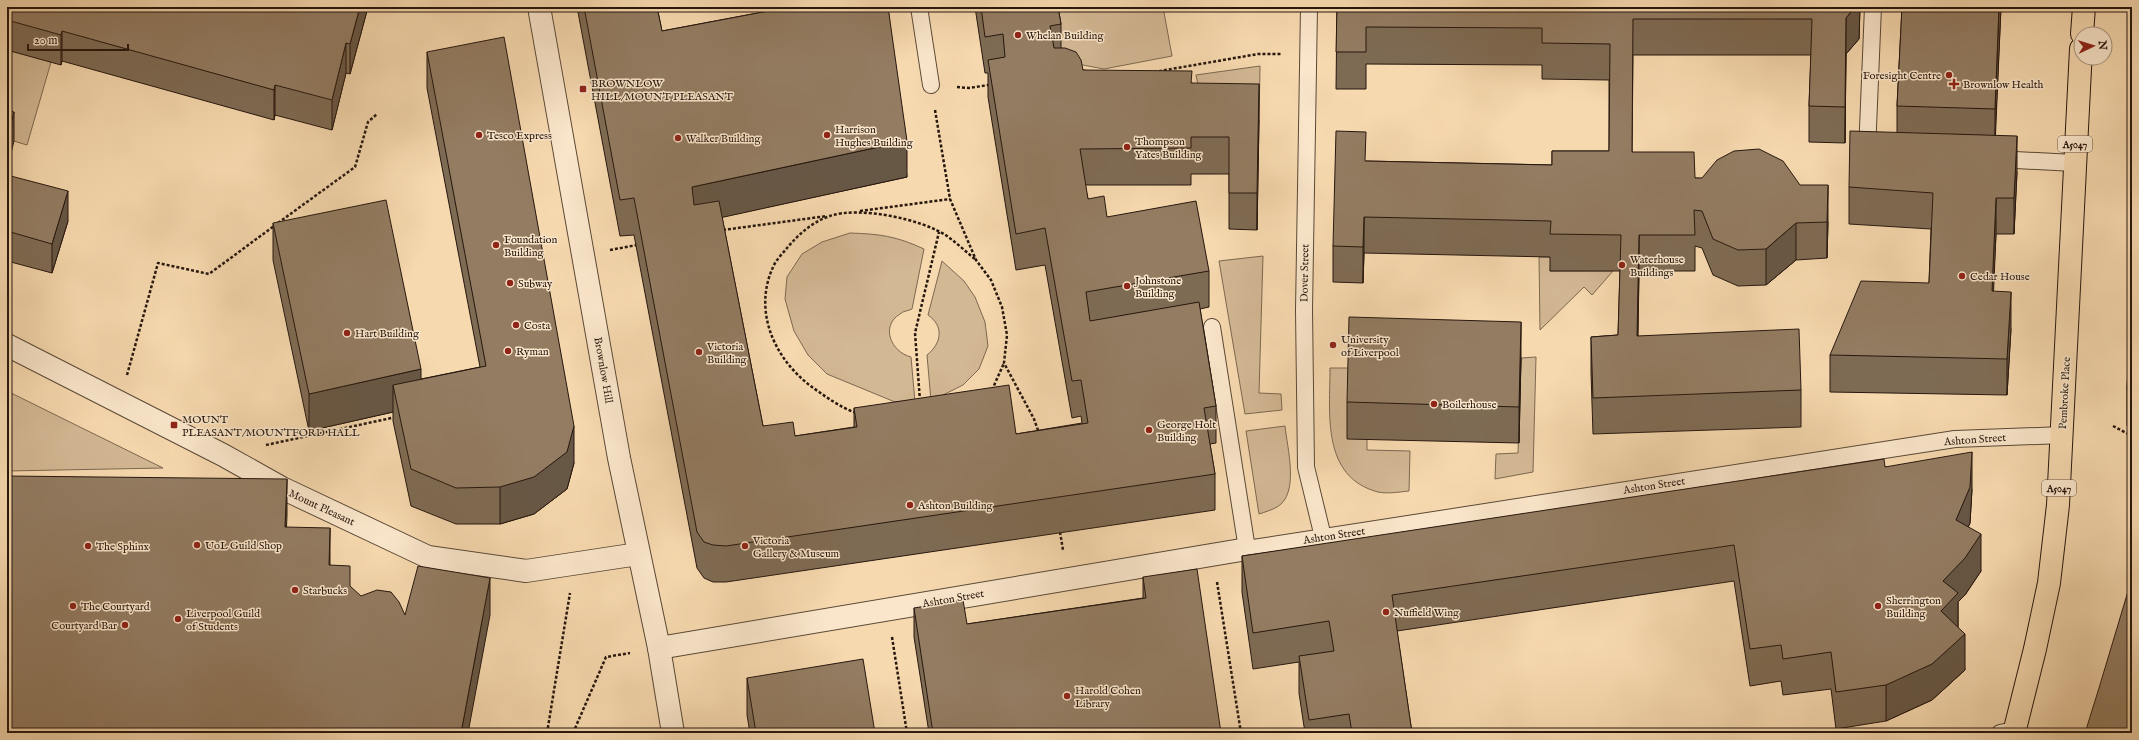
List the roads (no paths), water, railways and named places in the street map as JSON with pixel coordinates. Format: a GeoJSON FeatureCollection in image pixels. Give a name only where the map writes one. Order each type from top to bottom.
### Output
{"type":"FeatureCollection","features":[{"type":"Feature","properties":{"kind":"main road"},"geometry":{"type":"LineString","coordinates":[[2083,26],[2084,7]]}},
{"type":"Feature","properties":{"kind":"main road","name":"Pembroke Place"},"geometry":{"type":"LineString","coordinates":[[2009,732],[2035,649],[2049,583],[2058,505],[2080,66]]}},
{"type":"Feature","properties":{"kind":"street","name":"Brownlow Hill"},"geometry":{"type":"LineString","coordinates":[[539,7],[619,458],[659,648],[673,733]]}},
{"type":"Feature","properties":{"kind":"street","name":"Mount Pleasant"},"geometry":{"type":"LineString","coordinates":[[7,345],[222,455],[282,488],[428,557],[526,571],[638,554]]}},
{"type":"Feature","properties":{"kind":"street","name":"Ashton Street"},"geometry":{"type":"LineString","coordinates":[[659,648],[1247,549]]}},
{"type":"Feature","properties":{"kind":"lane"},"geometry":{"type":"LineString","coordinates":[[919,7],[931,85]]}},
{"type":"Feature","properties":{"kind":"lane","name":"Dover Street"},"geometry":{"type":"LineString","coordinates":[[1309,7],[1304,310],[1306,467],[1323,537]]}},
{"type":"Feature","properties":{"kind":"lane"},"geometry":{"type":"LineString","coordinates":[[1873,7],[1866,152],[1882,153]]}},
{"type":"Feature","properties":{"kind":"lane"},"geometry":{"type":"LineString","coordinates":[[1984,158],[2074,163]]}},
{"type":"Feature","properties":{"kind":"lane"},"geometry":{"type":"LineString","coordinates":[[1212,327],[1247,549]]}},
{"type":"Feature","properties":{"kind":"lane","name":"Ashton Street"},"geometry":{"type":"LineString","coordinates":[[1247,549],[1955,439],[2062,435]]}},
{"type":"Feature","properties":{"kind":"place","name":"Whelan Building"},"geometry":{"type":"Point","coordinates":[1018,35]}},
{"type":"Feature","properties":{"kind":"place","name":"Foresight Centre"},"geometry":{"type":"Point","coordinates":[1949,75]}},
{"type":"Feature","properties":{"kind":"place","name":"Brownlow Health"},"geometry":{"type":"Point","coordinates":[1954,84]}},
{"type":"Feature","properties":{"kind":"place","name":"BROWNLOW HILL/MOUNT PLEASANT"},"geometry":{"type":"Point","coordinates":[583,89]}},
{"type":"Feature","properties":{"kind":"place","name":"Tesco Express"},"geometry":{"type":"Point","coordinates":[479,135]}},
{"type":"Feature","properties":{"kind":"place","name":"Harrison Hughes Building"},"geometry":{"type":"Point","coordinates":[827,135]}},
{"type":"Feature","properties":{"kind":"place","name":"Walker Building"},"geometry":{"type":"Point","coordinates":[678,138]}},
{"type":"Feature","properties":{"kind":"place","name":"Thompson Yates Building"},"geometry":{"type":"Point","coordinates":[1127,147]}},
{"type":"Feature","properties":{"kind":"place","name":"Foundation Building"},"geometry":{"type":"Point","coordinates":[496,245]}},
{"type":"Feature","properties":{"kind":"place","name":"Waterhouse Buildings"},"geometry":{"type":"Point","coordinates":[1622,265]}},
{"type":"Feature","properties":{"kind":"place","name":"Cedar House"},"geometry":{"type":"Point","coordinates":[1962,276]}},
{"type":"Feature","properties":{"kind":"place","name":"Subway"},"geometry":{"type":"Point","coordinates":[510,283]}},
{"type":"Feature","properties":{"kind":"place","name":"Johnstone Building"},"geometry":{"type":"Point","coordinates":[1127,286]}},
{"type":"Feature","properties":{"kind":"place","name":"Costa"},"geometry":{"type":"Point","coordinates":[516,325]}},
{"type":"Feature","properties":{"kind":"place","name":"Hart Building"},"geometry":{"type":"Point","coordinates":[347,333]}},
{"type":"Feature","properties":{"kind":"place","name":"University of Liverpool"},"geometry":{"type":"Point","coordinates":[1333,345]}},
{"type":"Feature","properties":{"kind":"place","name":"Ryman"},"geometry":{"type":"Point","coordinates":[508,351]}},
{"type":"Feature","properties":{"kind":"place","name":"Victoria Building"},"geometry":{"type":"Point","coordinates":[699,352]}},
{"type":"Feature","properties":{"kind":"place","name":"Boilerhouse"},"geometry":{"type":"Point","coordinates":[1434,404]}},
{"type":"Feature","properties":{"kind":"place","name":"MOUNT PLEASANT/MOUNTFORD HALL"},"geometry":{"type":"Point","coordinates":[174,425]}},
{"type":"Feature","properties":{"kind":"place","name":"George Holt Building"},"geometry":{"type":"Point","coordinates":[1149,430]}},
{"type":"Feature","properties":{"kind":"place","name":"Ashton Building"},"geometry":{"type":"Point","coordinates":[910,505]}},
{"type":"Feature","properties":{"kind":"place","name":"UoL Guild Shop"},"geometry":{"type":"Point","coordinates":[197,545]}},
{"type":"Feature","properties":{"kind":"place","name":"The Sphinx"},"geometry":{"type":"Point","coordinates":[88,546]}},
{"type":"Feature","properties":{"kind":"place","name":"Victoria Gallery & Museum"},"geometry":{"type":"Point","coordinates":[745,546]}},
{"type":"Feature","properties":{"kind":"place","name":"Starbucks"},"geometry":{"type":"Point","coordinates":[295,590]}},
{"type":"Feature","properties":{"kind":"place","name":"The Courtyard"},"geometry":{"type":"Point","coordinates":[73,606]}},
{"type":"Feature","properties":{"kind":"place","name":"Sherrington Building"},"geometry":{"type":"Point","coordinates":[1878,606]}},
{"type":"Feature","properties":{"kind":"place","name":"Nuffield Wing"},"geometry":{"type":"Point","coordinates":[1386,612]}},
{"type":"Feature","properties":{"kind":"place","name":"Liverpool Guild of Students"},"geometry":{"type":"Point","coordinates":[178,619]}},
{"type":"Feature","properties":{"kind":"place","name":"Courtyard Bar"},"geometry":{"type":"Point","coordinates":[125,625]}},
{"type":"Feature","properties":{"kind":"place","name":"Harold Cohen Library"},"geometry":{"type":"Point","coordinates":[1067,696]}}]}
